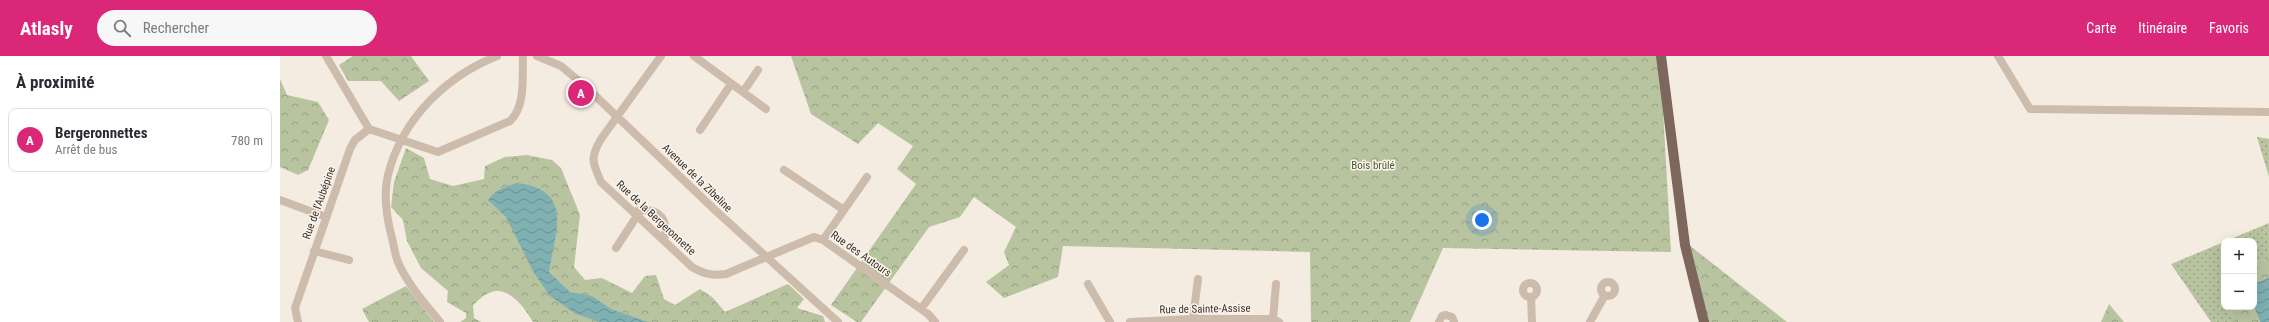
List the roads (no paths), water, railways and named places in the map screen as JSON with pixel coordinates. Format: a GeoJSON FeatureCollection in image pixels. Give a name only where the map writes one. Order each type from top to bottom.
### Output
{"type":"FeatureCollection","features":[{"type":"Feature","properties":{"kind":"main road"},"geometry":{"type":"LineString","coordinates":[[1661,56],[1685,245],[1704,322]]}},
{"type":"Feature","properties":{"kind":"street"},"geometry":{"type":"LineString","coordinates":[[326,56],[369,129],[438,152],[510,120],[518,114],[523,56]]}},
{"type":"Feature","properties":{"kind":"street"},"geometry":{"type":"LineString","coordinates":[[440,322],[423,301],[398,262],[387,218],[388,176],[401,139],[416,116],[445,86],[467,70],[497,56]]}},
{"type":"Feature","properties":{"kind":"street","name":"Avenue de la Zibeline"},"geometry":{"type":"LineString","coordinates":[[537,56],[561,66],[838,322]]}},
{"type":"Feature","properties":{"kind":"street","name":"Rue de la Bergeronnette"},"geometry":{"type":"LineString","coordinates":[[661,56],[616,116],[594,151],[592,163],[600,182],[692,267],[704,274],[715,276],[726,274],[767,258]]}},
{"type":"Feature","properties":{"kind":"street"},"geometry":{"type":"LineString","coordinates":[[694,56],[766,109]]}},
{"type":"Feature","properties":{"kind":"street"},"geometry":{"type":"LineString","coordinates":[[1998,56],[2030,109],[2269,112]]}},
{"type":"Feature","properties":{"kind":"street"},"geometry":{"type":"LineString","coordinates":[[743,92],[758,70]]}},
{"type":"Feature","properties":{"kind":"street"},"geometry":{"type":"LineString","coordinates":[[700,130],[732,84]]}},
{"type":"Feature","properties":{"kind":"street","name":"Rue de l'Aubépine"},"geometry":{"type":"LineString","coordinates":[[298,322],[295,308],[350,149],[355,140],[369,129]]}},
{"type":"Feature","properties":{"kind":"street"},"geometry":{"type":"LineString","coordinates":[[784,170],[844,210]]}},
{"type":"Feature","properties":{"kind":"street"},"geometry":{"type":"LineString","coordinates":[[823,240],[867,177]]}},
{"type":"Feature","properties":{"kind":"street"},"geometry":{"type":"LineString","coordinates":[[280,200],[326,217]]}},
{"type":"Feature","properties":{"kind":"street"},"geometry":{"type":"LineString","coordinates":[[616,248],[635,214],[645,209],[656,211],[665,222],[666,231],[664,240]]}},
{"type":"Feature","properties":{"kind":"street","name":"Rue des Autours"},"geometry":{"type":"LineString","coordinates":[[767,258],[814,237],[823,240],[921,309],[935,322]]}},
{"type":"Feature","properties":{"kind":"street"},"geometry":{"type":"LineString","coordinates":[[921,309],[964,250]]}},
{"type":"Feature","properties":{"kind":"street"},"geometry":{"type":"LineString","coordinates":[[314,251],[349,260]]}},
{"type":"Feature","properties":{"kind":"street"},"geometry":{"type":"LineString","coordinates":[[1193,319],[1198,279]]}},
{"type":"Feature","properties":{"kind":"street"},"geometry":{"type":"LineString","coordinates":[[1088,284],[1110,322]]}},
{"type":"Feature","properties":{"kind":"street"},"geometry":{"type":"LineString","coordinates":[[1276,284],[1276,320]]}},
{"type":"Feature","properties":{"kind":"street"},"geometry":{"type":"LineString","coordinates":[[1590,322],[1605,295]]}},
{"type":"Feature","properties":{"kind":"street"},"geometry":{"type":"LineString","coordinates":[[1531,297],[1532,322]]}},
{"type":"Feature","properties":{"kind":"street"},"geometry":{"type":"LineString","coordinates":[[1440,322],[1442,316],[1446,315],[1452,317],[1454,322]]}},
{"type":"Feature","properties":{"kind":"street","name":"Rue de Sainte-Assise"},"geometry":{"type":"LineString","coordinates":[[1130,322],[1193,319],[1276,320]]}},
{"type":"Feature","properties":{"kind":"water"},"geometry":{"type":"Polygon","coordinates":[[[517,183],[535,187],[547,194],[554,204],[557,215],[557,228],[549,272],[570,292],[592,296],[611,309],[648,322],[600,322],[576,314],[550,296],[534,273],[506,217],[488,200],[497,191],[517,183]]]}},
{"type":"Feature","properties":{"kind":"water"},"geometry":{"type":"Polygon","coordinates":[[[2269,278],[2269,322],[2260,322],[2255,310],[2257,310],[2257,282],[2269,278]]]}},
{"type":"Feature","properties":{"kind":"place","name":"Bergeronnettes"},"geometry":{"type":"Point","coordinates":[581,93]}},
{"type":"Feature","properties":{"kind":"park label","name":"Bois brûlé"},"geometry":{"type":"Point","coordinates":[1373,165]}}]}
